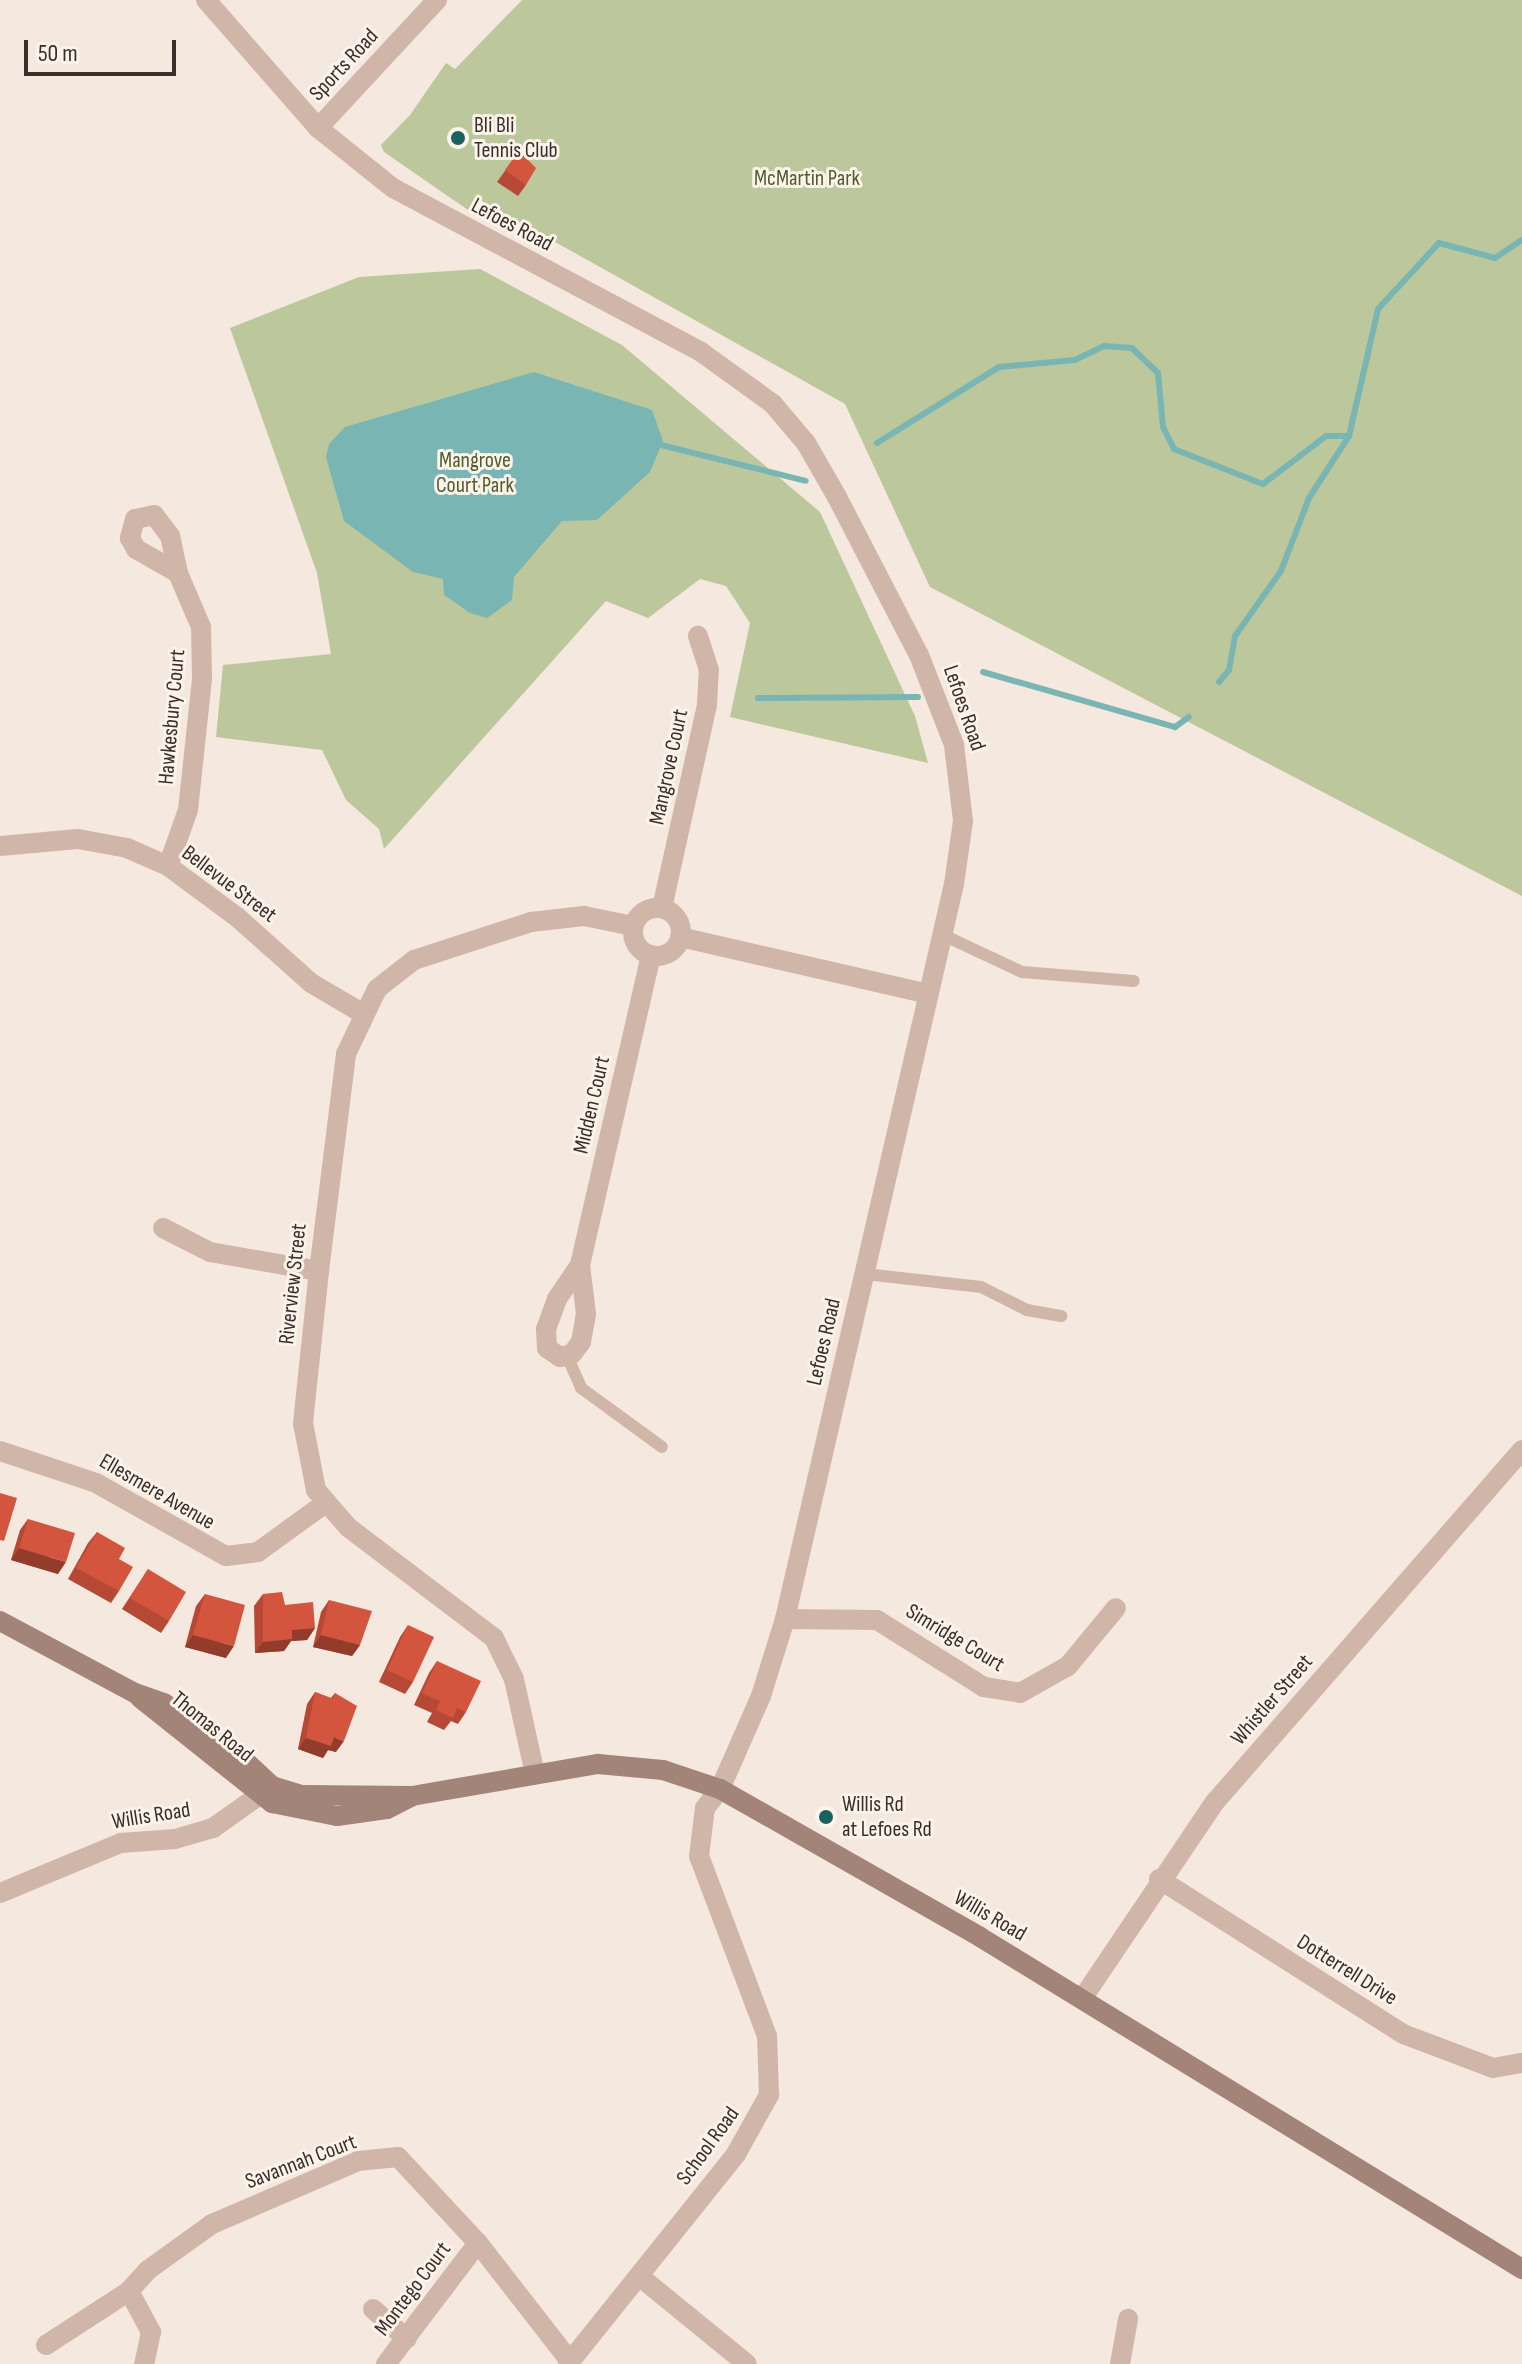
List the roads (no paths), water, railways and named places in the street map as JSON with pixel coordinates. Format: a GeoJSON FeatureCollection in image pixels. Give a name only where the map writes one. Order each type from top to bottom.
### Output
{"type":"FeatureCollection","features":[{"type":"Feature","properties":{"kind":"main road","name":"Thomas Road"},"geometry":{"type":"LineString","coordinates":[[0,1621],[135,1693],[266,1791]]}},
{"type":"Feature","properties":{"kind":"main road","name":"Willis Road"},"geometry":{"type":"LineString","coordinates":[[266,1791],[300,1812],[337,1816],[387,1809],[412,1796],[535,1774],[623,1765],[663,1770],[720,1789],[1082,1999],[1522,2269]]}},
{"type":"Feature","properties":{"kind":"main road","name":"Willis Road"},"geometry":{"type":"LineString","coordinates":[[1500,2256],[1522,2280]]}},
{"type":"Feature","properties":{"kind":"street","name":"Lefoes Road"},"geometry":{"type":"LineString","coordinates":[[206,0],[318,128],[357,163],[420,204],[724,366],[773,404],[806,443],[919,655],[954,745],[963,821],[943,935],[785,1619],[761,1696],[720,1789]]}},
{"type":"Feature","properties":{"kind":"street","name":"Sports Road"},"geometry":{"type":"LineString","coordinates":[[318,128],[437,0]]}},
{"type":"Feature","properties":{"kind":"street","name":"Hawkesbury Court"},"geometry":{"type":"LineString","coordinates":[[168,866],[188,810],[203,661],[201,627],[178,573]]}},
{"type":"Feature","properties":{"kind":"street","name":"Mangrove Court"},"geometry":{"type":"LineString","coordinates":[[662,908],[707,705],[709,670],[698,636]]}},
{"type":"Feature","properties":{"kind":"street","name":"Bellevue Street"},"geometry":{"type":"LineString","coordinates":[[0,846],[78,839],[127,848],[168,866],[237,917],[311,983],[362,1013]]}},
{"type":"Feature","properties":{"kind":"street"},"geometry":{"type":"LineString","coordinates":[[662,908],[679,922],[680,937],[665,954],[651,955],[634,941],[633,926],[641,913],[662,908]]}},
{"type":"Feature","properties":{"kind":"street","name":"Riverview Street"},"geometry":{"type":"LineString","coordinates":[[535,1774],[514,1679],[494,1638],[324,1504],[312,1479],[303,1441],[319,1271],[344,1065],[362,1013],[377,989],[414,960],[509,928],[567,916],[633,926]]}},
{"type":"Feature","properties":{"kind":"street"},"geometry":{"type":"LineString","coordinates":[[680,937],[929,994]]}},
{"type":"Feature","properties":{"kind":"street","name":"Midden Court"},"geometry":{"type":"LineString","coordinates":[[580,1265],[557,1299],[546,1329],[552,1355],[567,1356],[581,1342],[586,1314],[580,1265],[651,955]]}},
{"type":"Feature","properties":{"kind":"street"},"geometry":{"type":"LineString","coordinates":[[163,1228],[210,1252],[319,1271]]}},
{"type":"Feature","properties":{"kind":"street","name":"Whistler Street"},"geometry":{"type":"LineString","coordinates":[[1082,1999],[1159,1879],[1215,1802],[1522,1450]]}},
{"type":"Feature","properties":{"kind":"street","name":"Ellesmere Avenue"},"geometry":{"type":"LineString","coordinates":[[0,1451],[96,1483],[226,1556],[266,1548],[324,1504]]}},
{"type":"Feature","properties":{"kind":"street","name":"Simridge Court"},"geometry":{"type":"LineString","coordinates":[[785,1619],[877,1620],[984,1687],[1020,1693],[1068,1666],[1116,1608]]}},
{"type":"Feature","properties":{"kind":"street","name":"School Road"},"geometry":{"type":"LineString","coordinates":[[569,2363],[751,2133],[772,2078],[767,2036],[699,1856],[705,1808],[720,1789]]}},
{"type":"Feature","properties":{"kind":"street","name":"Willis Road"},"geometry":{"type":"LineString","coordinates":[[0,1893],[121,1843],[193,1836],[266,1791]]}},
{"type":"Feature","properties":{"kind":"street","name":"Dotterrell Drive"},"geometry":{"type":"LineString","coordinates":[[1159,1879],[1403,2034],[1493,2068],[1522,2063]]}},
{"type":"Feature","properties":{"kind":"street","name":"Savannah Court"},"geometry":{"type":"LineString","coordinates":[[46,2345],[129,2291],[148,2270],[212,2224],[358,2161],[398,2157],[478,2243],[569,2363]]}},
{"type":"Feature","properties":{"kind":"street","name":"Montego Court"},"geometry":{"type":"LineString","coordinates":[[386,2364],[478,2243]]}},
{"type":"Feature","properties":{"kind":"street"},"geometry":{"type":"LineString","coordinates":[[639,2276],[747,2364]]}},
{"type":"Feature","properties":{"kind":"street"},"geometry":{"type":"LineString","coordinates":[[129,2291],[151,2332],[144,2364]]}},
{"type":"Feature","properties":{"kind":"street"},"geometry":{"type":"LineString","coordinates":[[373,2309],[407,2339]]}},
{"type":"Feature","properties":{"kind":"street"},"geometry":{"type":"LineString","coordinates":[[1120,2364],[1128,2319]]}},
{"type":"Feature","properties":{"kind":"lane"},"geometry":{"type":"LineString","coordinates":[[943,935],[1022,972],[1134,981]]}},
{"type":"Feature","properties":{"kind":"lane"},"geometry":{"type":"LineString","coordinates":[[865,1274],[981,1287],[1027,1310],[1061,1316]]}},
{"type":"Feature","properties":{"kind":"lane","name":"Midden Court"},"geometry":{"type":"LineString","coordinates":[[567,1356],[581,1388],[662,1447]]}},
{"type":"Feature","properties":{"kind":"water"},"geometry":{"type":"Polygon","coordinates":[[[534,372],[652,410],[663,441],[650,472],[597,520],[562,521],[514,577],[512,600],[487,618],[470,613],[444,595],[443,579],[413,572],[344,521],[326,457],[329,444],[345,427],[534,372]]]}},
{"type":"Feature","properties":{"kind":"waterway"},"geometry":{"type":"LineString","coordinates":[[877,443],[999,367],[1075,360],[1104,346],[1132,348],[1158,373],[1163,427],[1174,449],[1263,484],[1326,436],[1349,436],[1378,309],[1439,243],[1495,258],[1522,240]]}},
{"type":"Feature","properties":{"kind":"waterway"},"geometry":{"type":"LineString","coordinates":[[1219,682],[1229,670],[1235,636],[1281,571],[1309,498],[1349,436]]}},
{"type":"Feature","properties":{"kind":"waterway"},"geometry":{"type":"LineString","coordinates":[[661,445],[806,481]]}},
{"type":"Feature","properties":{"kind":"waterway"},"geometry":{"type":"LineString","coordinates":[[983,672],[1175,727],[1189,717]]}},
{"type":"Feature","properties":{"kind":"waterway"},"geometry":{"type":"LineString","coordinates":[[758,698],[918,697]]}},
{"type":"Feature","properties":{"kind":"place","name":"Bli Bli Tennis Club"},"geometry":{"type":"Point","coordinates":[458,138]}},
{"type":"Feature","properties":{"kind":"place","name":"Willis Rd at Lefoes Rd"},"geometry":{"type":"Point","coordinates":[826,1817]}},
{"type":"Feature","properties":{"kind":"park label","name":"McMartin Park"},"geometry":{"type":"Point","coordinates":[807,179]}},
{"type":"Feature","properties":{"kind":"park label","name":"Mangrove Court Park"},"geometry":{"type":"Point","coordinates":[475,472]}}]}
